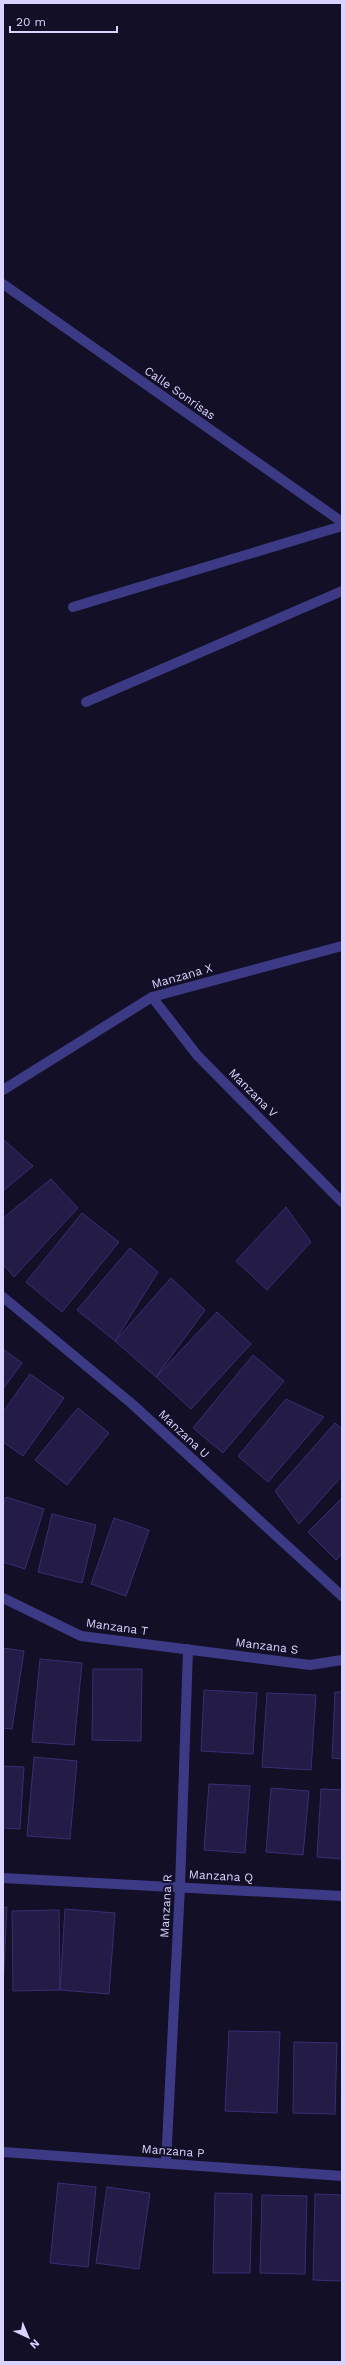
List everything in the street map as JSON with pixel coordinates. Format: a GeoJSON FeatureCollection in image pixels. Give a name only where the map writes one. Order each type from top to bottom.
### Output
{"type":"FeatureCollection","features":[{"type":"Feature","properties":{"kind":"street","name":"Calle Sonrisas"},"geometry":{"type":"LineString","coordinates":[[3,284],[342,522]]}},
{"type":"Feature","properties":{"kind":"street"},"geometry":{"type":"LineString","coordinates":[[73,608],[342,526]]}},
{"type":"Feature","properties":{"kind":"street"},"geometry":{"type":"LineString","coordinates":[[86,702],[342,591]]}},
{"type":"Feature","properties":{"kind":"street","name":"Manzana X"},"geometry":{"type":"LineString","coordinates":[[3,1090],[152,997],[342,946]]}},
{"type":"Feature","properties":{"kind":"street","name":"Manzana V"},"geometry":{"type":"LineString","coordinates":[[152,997],[197,1055],[342,1202]]}},
{"type":"Feature","properties":{"kind":"street","name":"Manzana U"},"geometry":{"type":"LineString","coordinates":[[3,1297],[131,1403],[342,1596]]}},
{"type":"Feature","properties":{"kind":"street","name":"Manzana T"},"geometry":{"type":"LineString","coordinates":[[3,1598],[82,1636],[188,1649]]}},
{"type":"Feature","properties":{"kind":"street","name":"Manzana S"},"geometry":{"type":"LineString","coordinates":[[188,1649],[310,1665],[342,1660]]}},
{"type":"Feature","properties":{"kind":"street","name":"Manzana R"},"geometry":{"type":"LineString","coordinates":[[166,2163],[180,1887],[188,1649]]}},
{"type":"Feature","properties":{"kind":"street","name":"Manzana Q"},"geometry":{"type":"LineString","coordinates":[[3,1878],[342,1896]]}},
{"type":"Feature","properties":{"kind":"street","name":"Manzana P"},"geometry":{"type":"LineString","coordinates":[[3,2152],[342,2176]]}},
{"type":"Feature","properties":{"kind":"building"},"geometry":{"type":"Polygon","coordinates":[[[3,1139],[33,1166],[3,1191],[3,1139]]]}},
{"type":"Feature","properties":{"kind":"building"},"geometry":{"type":"Polygon","coordinates":[[[51,1179],[78,1208],[14,1277],[3,1264],[3,1218],[51,1179]]]}},
{"type":"Feature","properties":{"kind":"building"},"geometry":{"type":"Polygon","coordinates":[[[286,1207],[311,1242],[267,1290],[236,1261],[286,1207]]]}},
{"type":"Feature","properties":{"kind":"building"},"geometry":{"type":"Polygon","coordinates":[[[82,1213],[119,1242],[62,1312],[26,1282],[82,1213]]]}},
{"type":"Feature","properties":{"kind":"building"},"geometry":{"type":"Polygon","coordinates":[[[130,1248],[158,1272],[115,1341],[77,1310],[130,1248]]]}},
{"type":"Feature","properties":{"kind":"building"},"geometry":{"type":"Polygon","coordinates":[[[171,1278],[205,1310],[156,1377],[115,1341],[171,1278]]]}},
{"type":"Feature","properties":{"kind":"building"},"geometry":{"type":"Polygon","coordinates":[[[217,1312],[251,1344],[191,1409],[156,1377],[217,1312]]]}},
{"type":"Feature","properties":{"kind":"building"},"geometry":{"type":"Polygon","coordinates":[[[3,1349],[22,1363],[3,1389],[3,1349]]]}},
{"type":"Feature","properties":{"kind":"building"},"geometry":{"type":"Polygon","coordinates":[[[253,1355],[284,1381],[223,1453],[193,1428],[253,1355]]]}},
{"type":"Feature","properties":{"kind":"building"},"geometry":{"type":"Polygon","coordinates":[[[30,1374],[64,1398],[23,1456],[3,1442],[3,1412],[30,1374]]]}},
{"type":"Feature","properties":{"kind":"building"},"geometry":{"type":"Polygon","coordinates":[[[286,1399],[324,1417],[268,1482],[238,1456],[286,1399]]]}},
{"type":"Feature","properties":{"kind":"building"},"geometry":{"type":"Polygon","coordinates":[[[78,1408],[109,1433],[67,1485],[35,1460],[78,1408]]]}},
{"type":"Feature","properties":{"kind":"building"},"geometry":{"type":"Polygon","coordinates":[[[335,1423],[342,1429],[342,1476],[299,1524],[275,1491],[335,1423]]]}},
{"type":"Feature","properties":{"kind":"building"},"geometry":{"type":"Polygon","coordinates":[[[6,1497],[44,1509],[25,1569],[3,1562],[3,1507],[6,1497]]]}},
{"type":"Feature","properties":{"kind":"building"},"geometry":{"type":"Polygon","coordinates":[[[342,1498],[342,1554],[336,1560],[308,1532],[342,1498]]]}},
{"type":"Feature","properties":{"kind":"building"},"geometry":{"type":"Polygon","coordinates":[[[52,1514],[96,1525],[82,1583],[38,1572],[52,1514]]]}},
{"type":"Feature","properties":{"kind":"building"},"geometry":{"type":"Polygon","coordinates":[[[114,1518],[149,1530],[126,1596],[91,1584],[114,1518]]]}},
{"type":"Feature","properties":{"kind":"building"},"geometry":{"type":"Polygon","coordinates":[[[3,1648],[24,1651],[12,1729],[3,1728],[3,1648]]]}},
{"type":"Feature","properties":{"kind":"building"},"geometry":{"type":"Polygon","coordinates":[[[40,1659],[82,1663],[74,1745],[32,1742],[40,1659]]]}},
{"type":"Feature","properties":{"kind":"building"},"geometry":{"type":"Polygon","coordinates":[[[93,1669],[142,1669],[141,1741],[92,1740],[93,1669]]]}},
{"type":"Feature","properties":{"kind":"building"},"geometry":{"type":"Polygon","coordinates":[[[204,1690],[257,1693],[253,1754],[201,1751],[204,1690]]]}},
{"type":"Feature","properties":{"kind":"building"},"geometry":{"type":"Polygon","coordinates":[[[335,1692],[342,1692],[342,1759],[332,1758],[335,1692]]]}},
{"type":"Feature","properties":{"kind":"building"},"geometry":{"type":"Polygon","coordinates":[[[267,1693],[316,1695],[311,1770],[262,1767],[267,1693]]]}},
{"type":"Feature","properties":{"kind":"building"},"geometry":{"type":"Polygon","coordinates":[[[34,1757],[77,1761],[70,1839],[27,1836],[34,1757]]]}},
{"type":"Feature","properties":{"kind":"building"},"geometry":{"type":"Polygon","coordinates":[[[3,1766],[24,1767],[20,1829],[3,1828],[3,1766]]]}},
{"type":"Feature","properties":{"kind":"building"},"geometry":{"type":"Polygon","coordinates":[[[209,1784],[250,1786],[245,1853],[204,1850],[209,1784]]]}},
{"type":"Feature","properties":{"kind":"building"},"geometry":{"type":"Polygon","coordinates":[[[271,1788],[309,1791],[303,1855],[266,1852],[271,1788]]]}},
{"type":"Feature","properties":{"kind":"building"},"geometry":{"type":"Polygon","coordinates":[[[321,1789],[342,1790],[342,1859],[317,1857],[321,1789]]]}},
{"type":"Feature","properties":{"kind":"building"},"geometry":{"type":"Polygon","coordinates":[[[3,1907],[7,1907],[3,1989],[3,1907]]]}},
{"type":"Feature","properties":{"kind":"building"},"geometry":{"type":"Polygon","coordinates":[[[65,1909],[115,1913],[109,1994],[60,1990],[65,1909]]]}},
{"type":"Feature","properties":{"kind":"building"},"geometry":{"type":"Polygon","coordinates":[[[59,1910],[60,1990],[13,1991],[12,1911],[59,1910]]]}},
{"type":"Feature","properties":{"kind":"building"},"geometry":{"type":"Polygon","coordinates":[[[229,2031],[280,2032],[277,2113],[225,2111],[229,2031]]]}},
{"type":"Feature","properties":{"kind":"building"},"geometry":{"type":"Polygon","coordinates":[[[294,2042],[337,2043],[335,2114],[293,2113],[294,2042]]]}},
{"type":"Feature","properties":{"kind":"building"},"geometry":{"type":"Polygon","coordinates":[[[58,2183],[96,2187],[88,2267],[50,2263],[58,2183]]]}},
{"type":"Feature","properties":{"kind":"building"},"geometry":{"type":"Polygon","coordinates":[[[107,2187],[150,2193],[139,2269],[96,2263],[107,2187]]]}},
{"type":"Feature","properties":{"kind":"building"},"geometry":{"type":"Polygon","coordinates":[[[215,2193],[252,2194],[250,2273],[213,2273],[215,2193]]]}},
{"type":"Feature","properties":{"kind":"building"},"geometry":{"type":"Polygon","coordinates":[[[315,2194],[342,2195],[342,2281],[313,2280],[315,2194]]]}},
{"type":"Feature","properties":{"kind":"building"},"geometry":{"type":"Polygon","coordinates":[[[262,2195],[307,2196],[305,2274],[260,2273],[262,2195]]]}}]}
